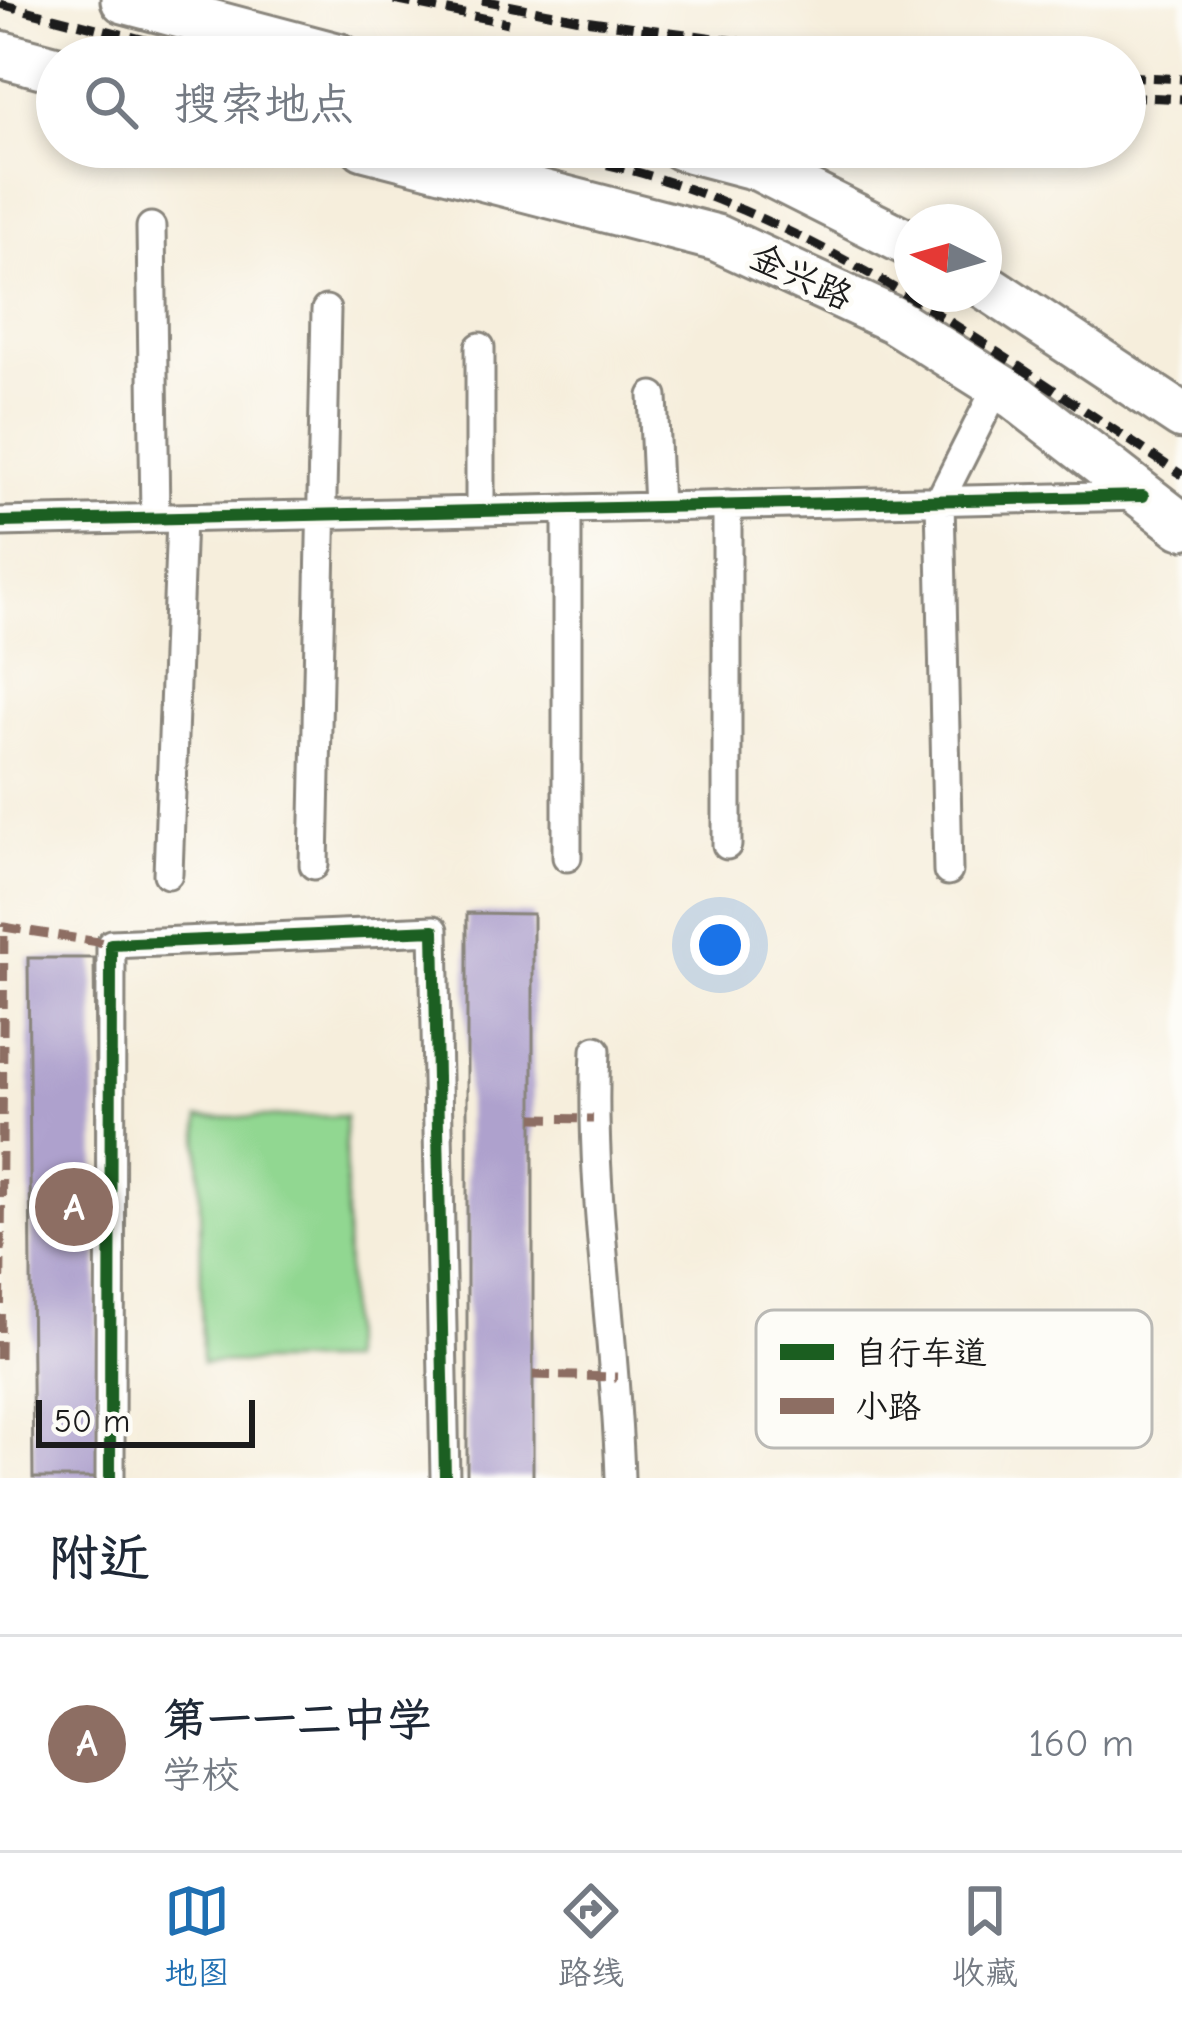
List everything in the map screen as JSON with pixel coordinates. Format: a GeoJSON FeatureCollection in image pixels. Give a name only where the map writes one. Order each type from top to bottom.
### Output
{"type":"FeatureCollection","features":[{"type":"Feature","properties":{"kind":"highway"},"geometry":{"type":"LineString","coordinates":[[124,0],[260,36]]}},
{"type":"Feature","properties":{"kind":"highway"},"geometry":{"type":"LineString","coordinates":[[0,54],[36,63]]}},
{"type":"Feature","properties":{"kind":"highway","name":"金兴路"},"geometry":{"type":"LineString","coordinates":[[445,168],[717,238],[892,319],[998,386],[1182,526]]}},
{"type":"Feature","properties":{"kind":"highway"},"geometry":{"type":"LineString","coordinates":[[759,168],[894,236]]}},
{"type":"Feature","properties":{"kind":"highway"},"geometry":{"type":"LineString","coordinates":[[1002,297],[1182,416]]}},
{"type":"Feature","properties":{"kind":"street"},"geometry":{"type":"LineString","coordinates":[[151,227],[168,518],[168,874]]}},
{"type":"Feature","properties":{"kind":"street"},"geometry":{"type":"LineString","coordinates":[[314,866],[326,310]]}},
{"type":"Feature","properties":{"kind":"street"},"geometry":{"type":"LineString","coordinates":[[480,347],[480,511]]}},
{"type":"Feature","properties":{"kind":"street"},"geometry":{"type":"LineString","coordinates":[[948,871],[940,500],[998,386]]}},
{"type":"Feature","properties":{"kind":"street"},"geometry":{"type":"LineString","coordinates":[[653,396],[658,507]]}},
{"type":"Feature","properties":{"kind":"street"},"geometry":{"type":"LineString","coordinates":[[0,522],[1143,496]]}},
{"type":"Feature","properties":{"kind":"street"},"geometry":{"type":"LineString","coordinates":[[727,505],[727,845]]}},
{"type":"Feature","properties":{"kind":"street"},"geometry":{"type":"LineString","coordinates":[[567,509],[567,857]]}},
{"type":"Feature","properties":{"kind":"street"},"geometry":{"type":"LineString","coordinates":[[110,1478],[111,944],[434,930],[445,1478]]}},
{"type":"Feature","properties":{"kind":"street"},"geometry":{"type":"LineString","coordinates":[[596,1050],[592,1119],[617,1377],[620,1478]]}},
{"type":"Feature","properties":{"kind":"green space"},"geometry":{"type":"Polygon","coordinates":[[[345,1116],[348,1361],[202,1363],[199,1118],[345,1116]]]}},
{"type":"Feature","properties":{"kind":"building"},"geometry":{"type":"Polygon","coordinates":[[[467,913],[533,914],[533,1478],[467,1478],[467,913]]]}},
{"type":"Feature","properties":{"kind":"building"},"geometry":{"type":"Polygon","coordinates":[[[28,958],[94,958],[99,1478],[33,1478],[28,958]]]}},
{"type":"Feature","properties":{"kind":"railway"},"geometry":{"type":"LineString","coordinates":[[394,0],[508,23]]}},
{"type":"Feature","properties":{"kind":"railway"},"geometry":{"type":"LineString","coordinates":[[482,0],[700,36]]}},
{"type":"Feature","properties":{"kind":"railway"},"geometry":{"type":"LineString","coordinates":[[0,4],[129,36]]}},
{"type":"Feature","properties":{"kind":"railway"},"geometry":{"type":"LineString","coordinates":[[561,34],[573,36]]}},
{"type":"Feature","properties":{"kind":"railway"},"geometry":{"type":"LineString","coordinates":[[1146,77],[1182,79]]}},
{"type":"Feature","properties":{"kind":"railway"},"geometry":{"type":"LineString","coordinates":[[1146,97],[1182,99]]}},
{"type":"Feature","properties":{"kind":"railway"},"geometry":{"type":"LineString","coordinates":[[620,168],[738,208],[870,274],[1182,475]]}},
{"type":"Feature","properties":{"kind":"marked path"},"geometry":{"type":"LineString","coordinates":[[0,1359],[4,927],[111,944]]}},
{"type":"Feature","properties":{"kind":"marked path"},"geometry":{"type":"LineString","coordinates":[[533,1118],[593,1119]]}},
{"type":"Feature","properties":{"kind":"marked path"},"geometry":{"type":"LineString","coordinates":[[533,1375],[617,1377]]}},
{"type":"Feature","properties":{"kind":"cycle path"},"geometry":{"type":"LineString","coordinates":[[0,522],[1143,496]]}},
{"type":"Feature","properties":{"kind":"cycle path"},"geometry":{"type":"LineString","coordinates":[[110,1478],[111,944],[434,930],[445,1478]]}},
{"type":"Feature","properties":{"kind":"place","name":"第一一二中学"},"geometry":{"type":"Point","coordinates":[74,1207]}}]}
